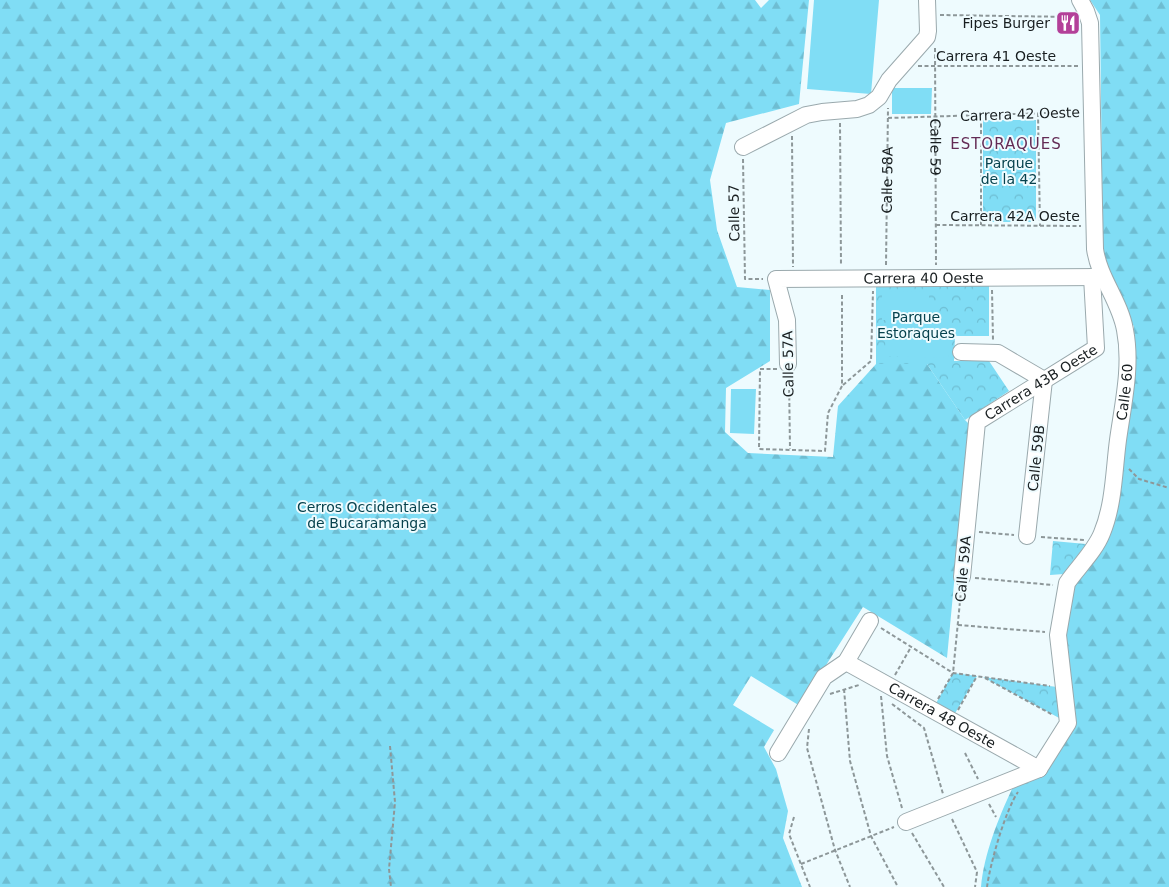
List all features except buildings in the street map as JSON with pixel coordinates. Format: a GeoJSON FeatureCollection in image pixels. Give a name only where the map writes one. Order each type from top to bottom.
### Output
{"type":"FeatureCollection","features":[{"type":"Feature","properties":{"kind":"street","name":"Calle 60"},"geometry":{"type":"LineString","coordinates":[[1068,723],[1058,633],[1065,586],[1101,535],[1110,503],[1127,366],[1127,339],[1121,314],[1097,277],[1089,17],[1080,0]]}},
{"type":"Feature","properties":{"kind":"street"},"geometry":{"type":"LineString","coordinates":[[743,147],[792,122],[815,113],[864,108],[879,97],[889,80],[927,36],[928,8]]}},
{"type":"Feature","properties":{"kind":"street","name":"Carrera 40 Oeste"},"geometry":{"type":"LineString","coordinates":[[776,279],[1097,277]]}},
{"type":"Feature","properties":{"kind":"street","name":"Carrera 43B Oeste"},"geometry":{"type":"LineString","coordinates":[[977,422],[1096,348],[1097,277]]}},
{"type":"Feature","properties":{"kind":"street","name":"Calle 57A"},"geometry":{"type":"LineString","coordinates":[[776,279],[787,320],[788,367]]}},
{"type":"Feature","properties":{"kind":"street"},"geometry":{"type":"LineString","coordinates":[[961,352],[998,353],[1044,380]]}},
{"type":"Feature","properties":{"kind":"street","name":"Calle 59B"},"geometry":{"type":"LineString","coordinates":[[1027,536],[1044,380]]}},
{"type":"Feature","properties":{"kind":"street","name":"Calle 59A"},"geometry":{"type":"LineString","coordinates":[[962,577],[977,422]]}},
{"type":"Feature","properties":{"kind":"street"},"geometry":{"type":"LineString","coordinates":[[778,753],[824,677],[846,662],[870,621]]}},
{"type":"Feature","properties":{"kind":"street","name":"Carrera 48 Oeste"},"geometry":{"type":"LineString","coordinates":[[846,662],[882,691],[932,710],[1039,769]]}},
{"type":"Feature","properties":{"kind":"street"},"geometry":{"type":"LineString","coordinates":[[906,822],[1039,769],[1068,723]]}},
{"type":"Feature","properties":{"kind":"path"},"geometry":{"type":"LineString","coordinates":[[928,8],[1089,17]]}},
{"type":"Feature","properties":{"kind":"path","name":"Calle 59"},"geometry":{"type":"LineString","coordinates":[[935,41],[936,278]]}},
{"type":"Feature","properties":{"kind":"path","name":"Carrera 41 Oeste"},"geometry":{"type":"LineString","coordinates":[[901,66],[1091,66]]}},
{"type":"Feature","properties":{"kind":"path","name":"Calle 58A"},"geometry":{"type":"LineString","coordinates":[[842,386],[871,361],[880,278],[888,108]]}},
{"type":"Feature","properties":{"kind":"path","name":"Carrera 42 Oeste"},"geometry":{"type":"LineString","coordinates":[[888,118],[1092,112]]}},
{"type":"Feature","properties":{"kind":"path"},"geometry":{"type":"LineString","coordinates":[[1038,113],[1040,226]]}},
{"type":"Feature","properties":{"kind":"path"},"geometry":{"type":"LineString","coordinates":[[981,115],[981,225]]}},
{"type":"Feature","properties":{"kind":"path"},"geometry":{"type":"LineString","coordinates":[[792,122],[793,279]]}},
{"type":"Feature","properties":{"kind":"path","name":"Calle 57"},"geometry":{"type":"LineString","coordinates":[[743,147],[744,278],[776,279]]}},
{"type":"Feature","properties":{"kind":"path","name":"Carrera 42A Oeste"},"geometry":{"type":"LineString","coordinates":[[936,225],[1094,226]]}},
{"type":"Feature","properties":{"kind":"path"},"geometry":{"type":"LineString","coordinates":[[991,278],[993,352]]}},
{"type":"Feature","properties":{"kind":"path"},"geometry":{"type":"LineString","coordinates":[[788,367],[760,369],[759,448],[825,451]]}},
{"type":"Feature","properties":{"kind":"path","name":"Calle 57A"},"geometry":{"type":"LineString","coordinates":[[788,367],[790,450]]}},
{"type":"Feature","properties":{"kind":"path"},"geometry":{"type":"LineString","coordinates":[[1115,464],[1133,472],[1139,479],[1169,488]]}},
{"type":"Feature","properties":{"kind":"path"},"geometry":{"type":"LineString","coordinates":[[962,577],[1065,586]]}},
{"type":"Feature","properties":{"kind":"path","name":"Calle 59A"},"geometry":{"type":"LineString","coordinates":[[932,710],[953,673],[962,577]]}},
{"type":"Feature","properties":{"kind":"path"},"geometry":{"type":"LineString","coordinates":[[870,621],[953,673],[1064,688]]}},
{"type":"Feature","properties":{"kind":"path"},"geometry":{"type":"LineString","coordinates":[[958,625],[1058,633]]}},
{"type":"Feature","properties":{"kind":"path"},"geometry":{"type":"LineString","coordinates":[[911,646],[882,691],[887,756],[906,822],[944,887]]}},
{"type":"Feature","properties":{"kind":"path"},"geometry":{"type":"LineString","coordinates":[[951,721],[977,676]]}},
{"type":"Feature","properties":{"kind":"path"},"geometry":{"type":"LineString","coordinates":[[983,677],[1068,723]]}},
{"type":"Feature","properties":{"kind":"path"},"geometry":{"type":"LineString","coordinates":[[824,698],[832,692],[862,685]]}},
{"type":"Feature","properties":{"kind":"path"},"geometry":{"type":"LineString","coordinates":[[844,688],[850,762],[872,836],[898,887]]}},
{"type":"Feature","properties":{"kind":"path"},"geometry":{"type":"LineString","coordinates":[[882,691],[924,728]]}},
{"type":"Feature","properties":{"kind":"path"},"geometry":{"type":"LineString","coordinates":[[809,724],[807,748],[835,850],[850,887]]}},
{"type":"Feature","properties":{"kind":"path"},"geometry":{"type":"LineString","coordinates":[[390,746],[395,802],[389,869],[392,887]]}},
{"type":"Feature","properties":{"kind":"path"},"geometry":{"type":"LineString","coordinates":[[987,887],[992,865],[1014,798],[1023,786]]}},
{"type":"Feature","properties":{"kind":"path"},"geometry":{"type":"LineString","coordinates":[[794,817],[789,834],[810,887]]}},
{"type":"Feature","properties":{"kind":"path"},"geometry":{"type":"LineString","coordinates":[[801,864],[906,822]]}},
{"type":"Feature","properties":{"kind":"path"},"geometry":{"type":"LineString","coordinates":[[975,887],[977,872]]}},
{"type":"Feature","properties":{"kind":"green space","name":"Cerros Occidentales de Bucaramanga"},"geometry":{"type":"Polygon","coordinates":[[[0,0],[755,0],[761,8],[769,0],[809,0],[799,104],[726,123],[710,180],[717,230],[737,287],[770,290],[770,361],[726,388],[725,432],[748,453],[833,457],[838,406],[876,364],[927,364],[969,424],[947,658],[863,607],[800,706],[751,676],[733,705],[774,730],[764,747],[776,769],[788,811],[783,838],[802,887],[0,887],[0,0]]]}},
{"type":"Feature","properties":{"kind":"green space"},"geometry":{"type":"Polygon","coordinates":[[[814,0],[879,0],[871,94],[807,89],[814,0]]]}},
{"type":"Feature","properties":{"kind":"green space"},"geometry":{"type":"Polygon","coordinates":[[[1090,0],[1169,0],[1169,887],[981,887],[992,837],[1012,789],[1042,775],[1076,722],[1065,634],[1072,587],[1121,481],[1135,367],[1134,327],[1103,257],[1100,15],[1090,0]]]}},
{"type":"Feature","properties":{"kind":"green space"},"geometry":{"type":"Polygon","coordinates":[[[892,88],[932,88],[931,114],[892,114],[892,88]]]}},
{"type":"Feature","properties":{"kind":"green space","name":"Parque de la 42"},"geometry":{"type":"Polygon","coordinates":[[[983,120],[1036,120],[1036,222],[983,222],[983,120]]]}},
{"type":"Feature","properties":{"kind":"green space","name":"Parque Estoraques"},"geometry":{"type":"Polygon","coordinates":[[[876,286],[989,286],[989,336],[955,336],[954,361],[989,361],[1009,391],[965,420],[927,364],[876,364],[876,286]]]}},
{"type":"Feature","properties":{"kind":"green space"},"geometry":{"type":"Polygon","coordinates":[[[929,291],[929,320],[882,320],[882,292],[929,291]]]}},
{"type":"Feature","properties":{"kind":"green space"},"geometry":{"type":"Polygon","coordinates":[[[886,325],[949,327],[948,358],[885,356],[886,325]]]}},
{"type":"Feature","properties":{"kind":"green space"},"geometry":{"type":"Polygon","coordinates":[[[731,389],[756,389],[754,434],[730,433],[731,389]]]}},
{"type":"Feature","properties":{"kind":"green space"},"geometry":{"type":"Polygon","coordinates":[[[1053,541],[1086,544],[1064,574],[1050,575],[1053,541]]]}},
{"type":"Feature","properties":{"kind":"green space"},"geometry":{"type":"Polygon","coordinates":[[[953,673],[977,676],[954,715],[935,705],[953,673]]]}},
{"type":"Feature","properties":{"kind":"green space"},"geometry":{"type":"Polygon","coordinates":[[[983,677],[1057,687],[1061,719],[983,677]]]}},
{"type":"Feature","properties":{"kind":"place","name":"Fipes Burger"},"geometry":{"type":"Point","coordinates":[1068,23]}},
{"type":"Feature","properties":{"kind":"district","name":"ESTORAQUES"},"geometry":{"type":"Point","coordinates":[1006,144]}}]}
